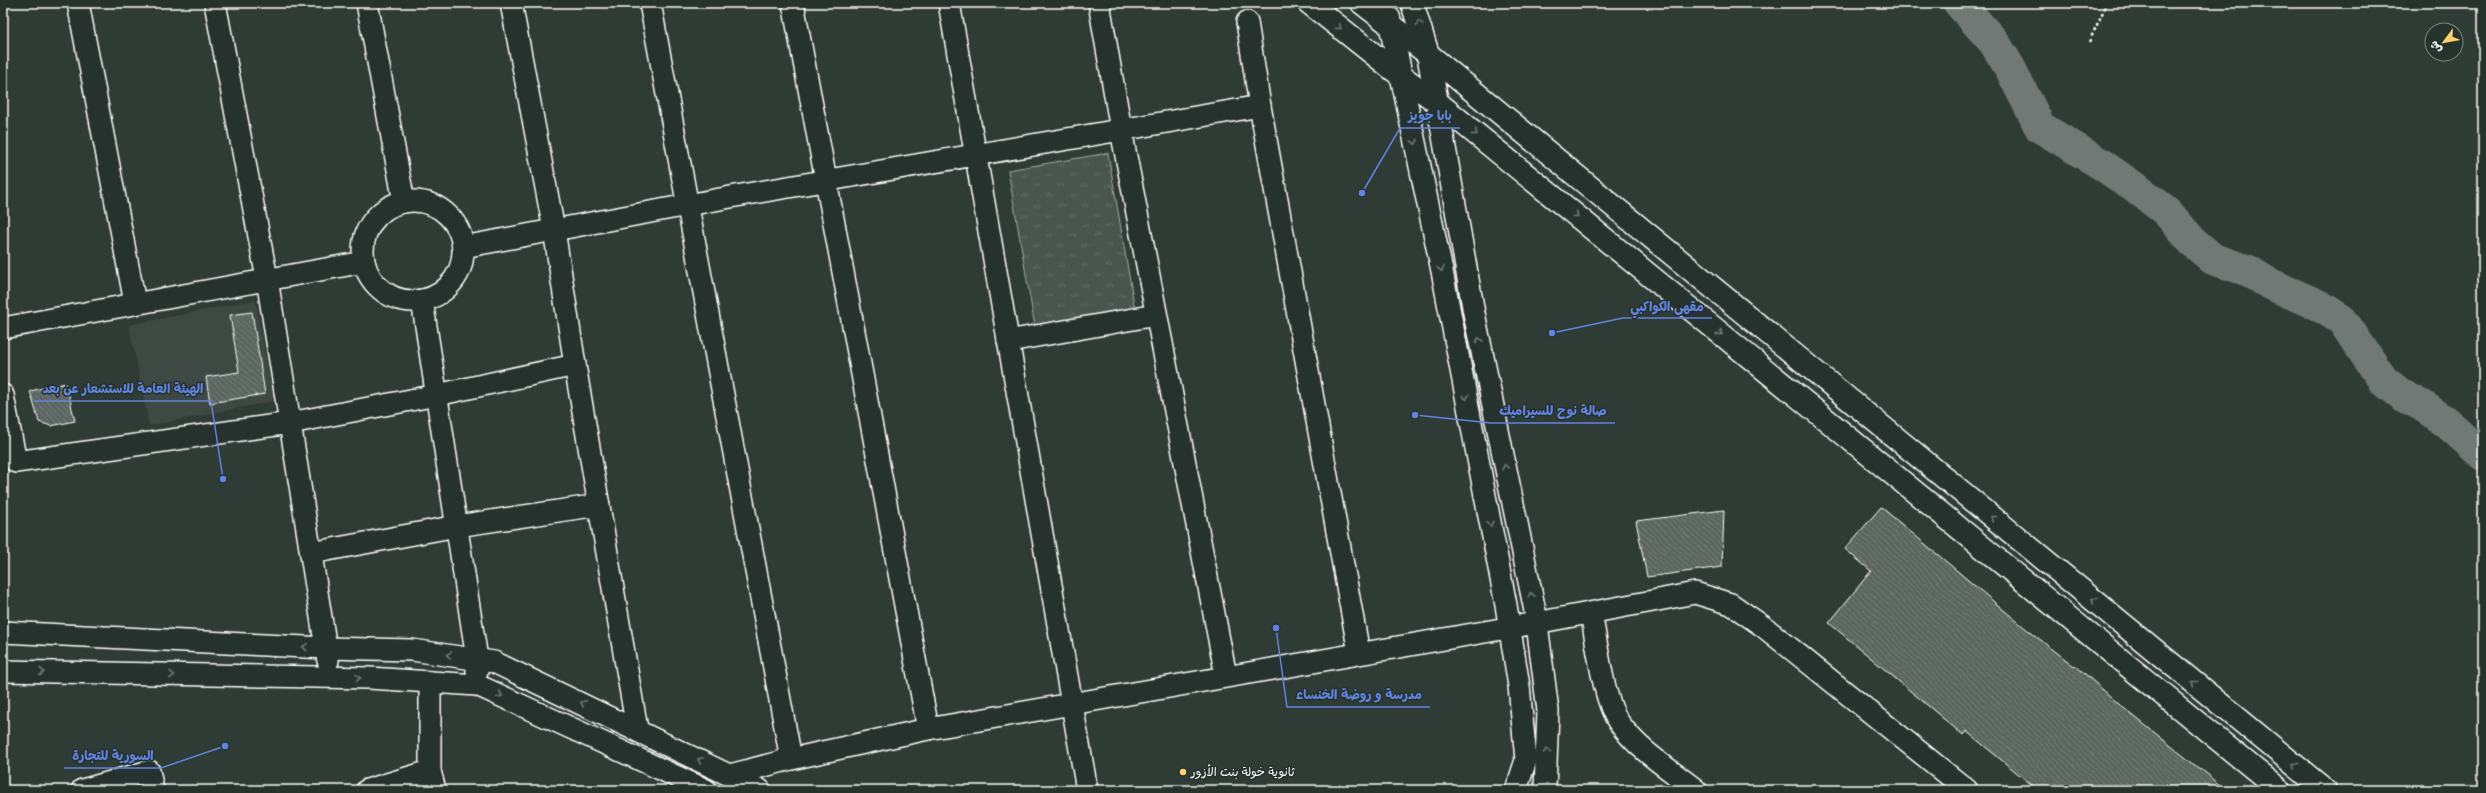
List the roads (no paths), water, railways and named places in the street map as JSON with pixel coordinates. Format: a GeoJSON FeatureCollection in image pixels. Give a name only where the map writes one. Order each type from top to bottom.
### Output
{"type":"FeatureCollection","features":[{"type":"Feature","properties":{"kind":"main road"},"geometry":{"type":"LineString","coordinates":[[1309,3],[1401,76],[1437,102],[2280,790]]}},
{"type":"Feature","properties":{"kind":"main road"},"geometry":{"type":"LineString","coordinates":[[1362,3],[1428,54],[2325,790]]}},
{"type":"Feature","properties":{"kind":"main road"},"geometry":{"type":"LineString","coordinates":[[1386,3],[1401,76]]}},
{"type":"Feature","properties":{"kind":"main road"},"geometry":{"type":"LineString","coordinates":[[1412,3],[1428,54],[1437,102]]}},
{"type":"Feature","properties":{"kind":"street"},"geometry":{"type":"LineString","coordinates":[[78,3],[135,303]]}},
{"type":"Feature","properties":{"kind":"street"},"geometry":{"type":"LineString","coordinates":[[216,3],[267,279],[331,678]]}},
{"type":"Feature","properties":{"kind":"street"},"geometry":{"type":"LineString","coordinates":[[367,3],[404,202]]}},
{"type":"Feature","properties":{"kind":"street"},"geometry":{"type":"LineString","coordinates":[[511,3],[554,230],[575,365],[637,729]]}},
{"type":"Feature","properties":{"kind":"street"},"geometry":{"type":"LineString","coordinates":[[650,3],[791,759]]}},
{"type":"Feature","properties":{"kind":"street"},"geometry":{"type":"LineString","coordinates":[[793,3],[928,729]]}},
{"type":"Feature","properties":{"kind":"street"},"geometry":{"type":"LineString","coordinates":[[948,3],[1073,702],[1086,790]]}},
{"type":"Feature","properties":{"kind":"street"},"geometry":{"type":"LineString","coordinates":[[1099,3],[1121,130],[1226,676]]}},
{"type":"Feature","properties":{"kind":"street"},"geometry":{"type":"LineString","coordinates":[[1247,22],[1260,106],[1359,653]]}},
{"type":"Feature","properties":{"kind":"street"},"geometry":{"type":"LineString","coordinates":[[1401,76],[1442,271],[1519,686],[1526,760],[1516,790]]}},
{"type":"Feature","properties":{"kind":"street"},"geometry":{"type":"LineString","coordinates":[[1437,102],[1474,313],[1536,623],[1548,711],[1545,790]]}},
{"type":"Feature","properties":{"kind":"street"},"geometry":{"type":"LineString","coordinates":[[463,247],[826,181],[1260,106]]}},
{"type":"Feature","properties":{"kind":"street"},"geometry":{"type":"LineString","coordinates":[[414,201],[434,206],[448,216],[459,230],[463,247],[460,268],[452,283],[439,294],[422,300],[398,299],[382,291],[371,278],[364,262],[364,241],[370,225],[382,212],[404,202],[414,201]]}},
{"type":"Feature","properties":{"kind":"street"},"geometry":{"type":"LineString","coordinates":[[3,328],[364,262]]}},
{"type":"Feature","properties":{"kind":"street"},"geometry":{"type":"LineString","coordinates":[[422,300],[477,659],[477,685]]}},
{"type":"Feature","properties":{"kind":"street"},"geometry":{"type":"LineString","coordinates":[[1008,341],[1156,315]]}},
{"type":"Feature","properties":{"kind":"street"},"geometry":{"type":"LineString","coordinates":[[3,395],[16,462],[290,423],[437,395],[575,365]]}},
{"type":"Feature","properties":{"kind":"street"},"geometry":{"type":"LineString","coordinates":[[311,553],[457,526],[599,505]]}},
{"type":"Feature","properties":{"kind":"street"},"geometry":{"type":"LineString","coordinates":[[730,775],[791,759],[928,729],[1073,702],[1509,628],[1694,593],[1732,604],[1770,632],[1967,790]]}},
{"type":"Feature","properties":{"kind":"street"},"geometry":{"type":"LineString","coordinates":[[1591,612],[1610,704],[1619,724],[1634,741],[1696,790]]}},
{"type":"Feature","properties":{"kind":"street"},"geometry":{"type":"LineString","coordinates":[[3,632],[326,648],[412,650],[494,662],[637,729],[760,790]]}},
{"type":"Feature","properties":{"kind":"street"},"geometry":{"type":"LineString","coordinates":[[3,671],[331,678],[477,685],[706,790]]}},
{"type":"Feature","properties":{"kind":"street"},"geometry":{"type":"LineString","coordinates":[[367,790],[433,780],[430,682]]}},
{"type":"Feature","properties":{"kind":"street"},"geometry":{"type":"LineString","coordinates":[[82,790],[149,771],[153,790]]}},
{"type":"Feature","properties":{"kind":"waterway"},"geometry":{"type":"LineString","coordinates":[[1959,3],[1994,42],[2010,68],[2040,127],[2101,164],[2144,194],[2167,212],[2192,241],[2213,259],[2249,271],[2268,283],[2320,306],[2342,320],[2383,380],[2402,395],[2423,406],[2446,422],[2483,455]]}},
{"type":"Feature","properties":{"kind":"place","name":"بابا جويز"},"geometry":{"type":"Point","coordinates":[1362,193]}},
{"type":"Feature","properties":{"kind":"place","name":"مقهى الكواكبي"},"geometry":{"type":"Point","coordinates":[1552,333]}},
{"type":"Feature","properties":{"kind":"place","name":"صالة نوح للسيراميك"},"geometry":{"type":"Point","coordinates":[1415,415]}},
{"type":"Feature","properties":{"kind":"place","name":"الهيئة العامة للاستشعار عن بعد"},"geometry":{"type":"Point","coordinates":[223,479]}},
{"type":"Feature","properties":{"kind":"place","name":"مدرسة و روضة الخنساء"},"geometry":{"type":"Point","coordinates":[1276,628]}},
{"type":"Feature","properties":{"kind":"place","name":"السورية للتجارة"},"geometry":{"type":"Point","coordinates":[225,746]}},
{"type":"Feature","properties":{"kind":"place","name":"ثانوية خولة بنت الأزور"},"geometry":{"type":"Point","coordinates":[1183,772]}}]}
